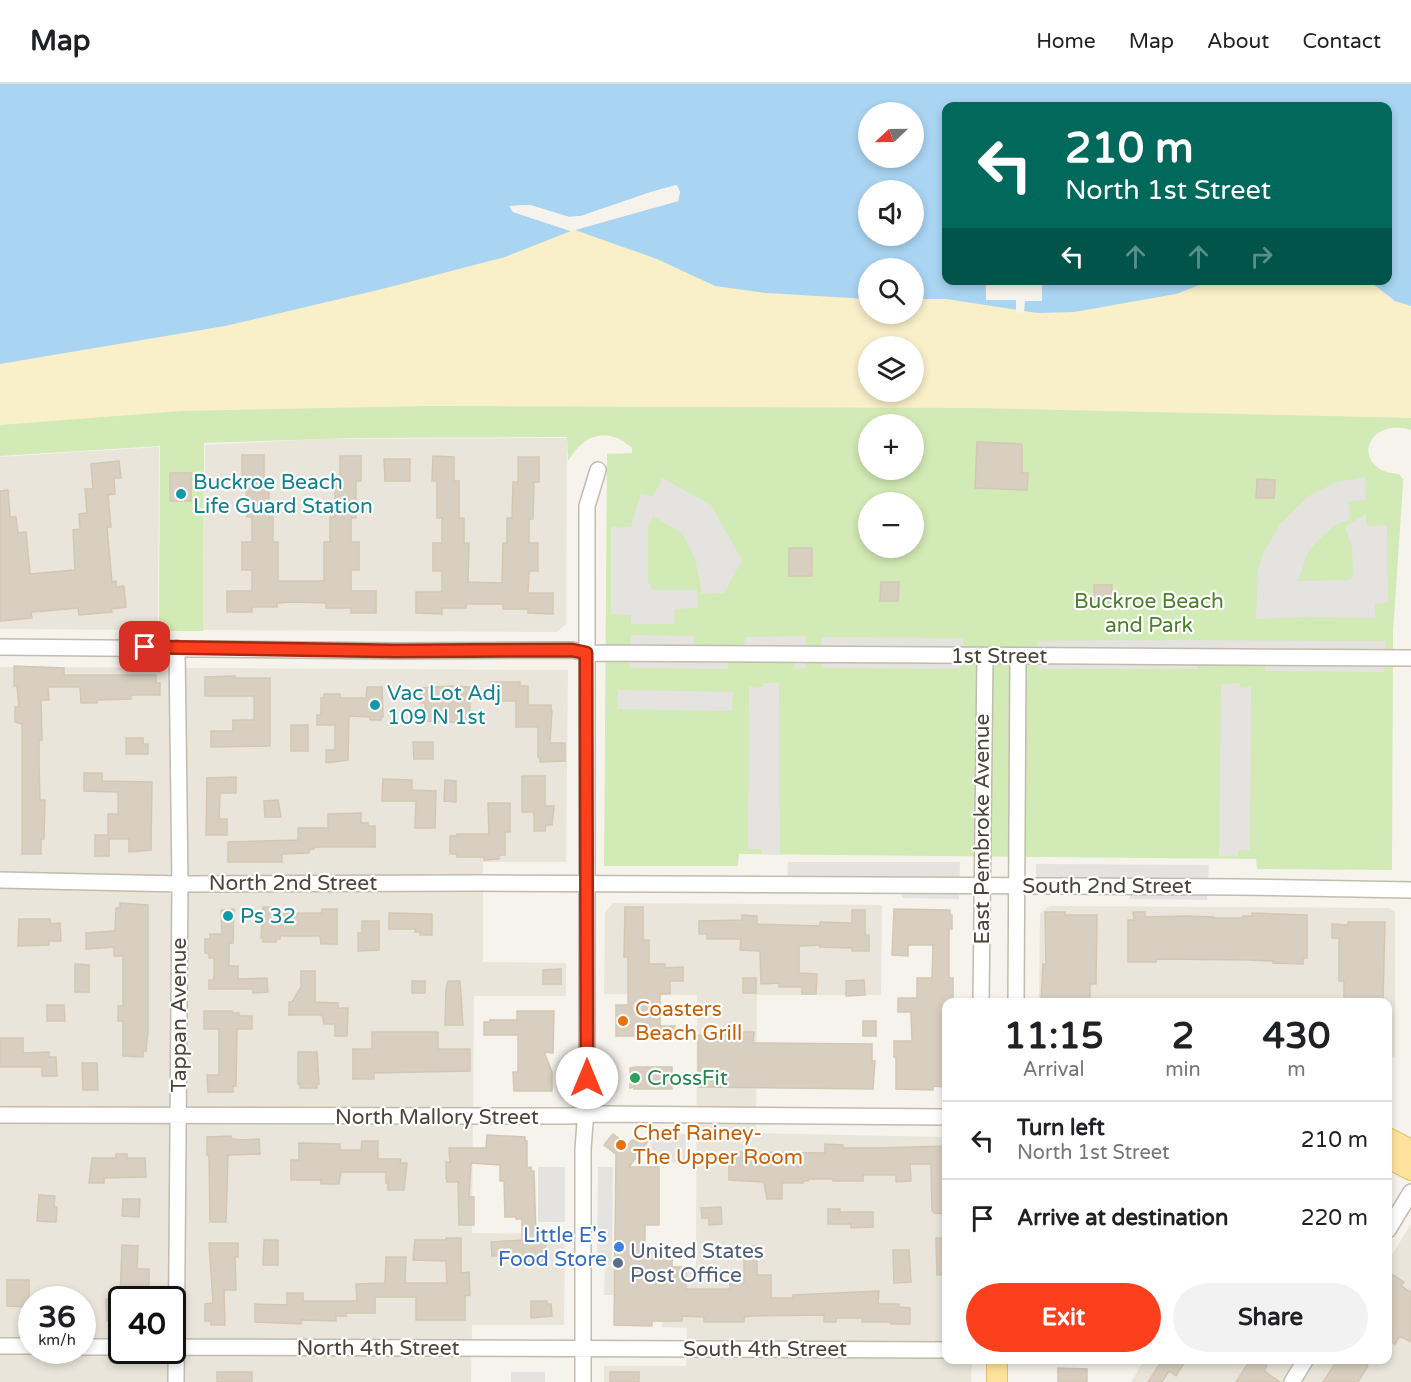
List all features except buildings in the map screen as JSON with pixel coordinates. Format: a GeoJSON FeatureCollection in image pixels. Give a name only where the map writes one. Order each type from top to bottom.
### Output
{"type":"FeatureCollection","features":[{"type":"Feature","properties":{"kind":"main road"},"geometry":{"type":"LineString","coordinates":[[1392,1140],[1411,1150]]}},
{"type":"Feature","properties":{"kind":"main road"},"geometry":{"type":"LineString","coordinates":[[1392,1160],[1411,1170]]}},
{"type":"Feature","properties":{"kind":"main road"},"geometry":{"type":"LineString","coordinates":[[997,1364],[997,1382]]}},
{"type":"Feature","properties":{"kind":"street"},"geometry":{"type":"LineString","coordinates":[[583,1382],[587,506],[598,470]]}},
{"type":"Feature","properties":{"kind":"street","name":"1st Street"},"geometry":{"type":"LineString","coordinates":[[0,646],[396,651],[572,650],[586,653],[1411,658]]}},
{"type":"Feature","properties":{"kind":"street","name":"Tappan Avenue"},"geometry":{"type":"LineString","coordinates":[[176,1286],[180,884],[177,648]]}},
{"type":"Feature","properties":{"kind":"street","name":"East Pembroke Avenue"},"geometry":{"type":"LineString","coordinates":[[981,998],[985,656]]}},
{"type":"Feature","properties":{"kind":"street","name":"East Pembroke Avenue"},"geometry":{"type":"LineString","coordinates":[[1016,998],[1018,656]]}},
{"type":"Feature","properties":{"kind":"street","name":"North 2nd Street"},"geometry":{"type":"LineString","coordinates":[[0,880],[180,884],[586,884]]}},
{"type":"Feature","properties":{"kind":"street","name":"South 2nd Street"},"geometry":{"type":"LineString","coordinates":[[586,884],[1411,890]]}},
{"type":"Feature","properties":{"kind":"street","name":"North Mallory Street"},"geometry":{"type":"LineString","coordinates":[[0,1115],[942,1117]]}},
{"type":"Feature","properties":{"kind":"street"},"geometry":{"type":"LineString","coordinates":[[1392,1223],[1411,1192]]}},
{"type":"Feature","properties":{"kind":"street"},"geometry":{"type":"LineString","coordinates":[[0,1346],[18,1346]]}},
{"type":"Feature","properties":{"kind":"street","name":"North 4th Street"},"geometry":{"type":"LineString","coordinates":[[186,1347],[583,1349]]}},
{"type":"Feature","properties":{"kind":"street","name":"South 4th Street"},"geometry":{"type":"LineString","coordinates":[[583,1349],[942,1350]]}},
{"type":"Feature","properties":{"kind":"street","name":"Tappan Avenue"},"geometry":{"type":"LineString","coordinates":[[175,1364],[176,1382]]}},
{"type":"Feature","properties":{"kind":"street"},"geometry":{"type":"LineString","coordinates":[[1292,1382],[1303,1364]]}},
{"type":"Feature","properties":{"kind":"shaded area"},"geometry":{"type":"Polygon","coordinates":[[[567,438],[566,624],[557,632],[203,630],[205,445],[319,439],[567,438]]]}},
{"type":"Feature","properties":{"kind":"shaded area"},"geometry":{"type":"Polygon","coordinates":[[[159,447],[158,630],[0,629],[0,457],[159,447]]]}},
{"type":"Feature","properties":{"kind":"shaded area"},"geometry":{"type":"Polygon","coordinates":[[[1366,477],[1365,500],[1348,501],[1351,519],[1335,525],[1316,542],[1308,552],[1298,581],[1353,578],[1352,547],[1345,527],[1366,514],[1367,526],[1387,525],[1388,602],[1375,604],[1375,618],[1256,619],[1258,570],[1263,553],[1281,523],[1307,497],[1337,482],[1366,477]]]}},
{"type":"Feature","properties":{"kind":"shaded area"},"geometry":{"type":"Polygon","coordinates":[[[662,478],[711,505],[742,560],[724,593],[702,594],[695,558],[682,533],[653,516],[648,528],[648,582],[653,590],[697,590],[698,608],[675,609],[674,624],[631,624],[631,615],[611,614],[611,527],[631,527],[641,493],[653,497],[662,478]]]}},
{"type":"Feature","properties":{"kind":"shaded area"},"geometry":{"type":"Polygon","coordinates":[[[631,635],[694,636],[694,654],[729,655],[728,669],[629,668],[631,635]]]}},
{"type":"Feature","properties":{"kind":"shaded area"},"geometry":{"type":"Polygon","coordinates":[[[806,636],[805,668],[795,669],[794,655],[744,655],[745,637],[806,636]]]}},
{"type":"Feature","properties":{"kind":"shaded area"},"geometry":{"type":"Polygon","coordinates":[[[821,637],[963,638],[963,656],[961,656],[960,669],[821,668],[821,637]]]}},
{"type":"Feature","properties":{"kind":"shaded area"},"geometry":{"type":"Polygon","coordinates":[[[1037,641],[1386,641],[1384,672],[1265,671],[1265,657],[1197,657],[1198,669],[1037,669],[1037,641]]]}},
{"type":"Feature","properties":{"kind":"shaded area"},"geometry":{"type":"Polygon","coordinates":[[[0,667],[568,670],[566,862],[483,862],[483,962],[566,963],[566,996],[474,996],[472,1233],[565,1234],[564,1325],[472,1325],[471,1382],[0,1382],[0,667]]]}},
{"type":"Feature","properties":{"kind":"shaded area"},"geometry":{"type":"Polygon","coordinates":[[[763,683],[779,683],[780,855],[762,854],[761,849],[748,849],[749,687],[763,687],[763,683]]]}},
{"type":"Feature","properties":{"kind":"shaded area"},"geometry":{"type":"Polygon","coordinates":[[[1240,683],[1240,687],[1251,687],[1250,850],[1238,850],[1238,856],[1219,856],[1221,684],[1240,683]]]}},
{"type":"Feature","properties":{"kind":"shaded area"},"geometry":{"type":"Polygon","coordinates":[[[618,690],[733,692],[732,711],[617,709],[618,690]]]}},
{"type":"Feature","properties":{"kind":"shaded area"},"geometry":{"type":"Polygon","coordinates":[[[788,862],[960,862],[959,899],[902,898],[902,886],[787,885],[788,862]]]}},
{"type":"Feature","properties":{"kind":"shaded area"},"geometry":{"type":"Polygon","coordinates":[[[1036,864],[1209,865],[1207,900],[1130,899],[1130,887],[1036,886],[1036,864]]]}},
{"type":"Feature","properties":{"kind":"shaded area"},"geometry":{"type":"Polygon","coordinates":[[[613,903],[882,905],[881,995],[757,995],[756,1133],[942,1137],[942,1364],[972,1364],[971,1382],[604,1382],[604,1366],[686,1366],[687,1328],[662,1327],[662,1295],[604,1295],[605,1266],[696,1266],[697,995],[604,994],[605,912],[613,903]]]}},
{"type":"Feature","properties":{"kind":"shaded area"},"geometry":{"type":"Polygon","coordinates":[[[1050,906],[1388,908],[1395,911],[1395,1058],[1392,1056],[1392,998],[1039,998],[1040,913],[1050,906]]]}},
{"type":"Feature","properties":{"kind":"shaded area"},"geometry":{"type":"Polygon","coordinates":[[[650,1133],[686,1134],[686,1162],[651,1163],[650,1133]]]}},
{"type":"Feature","properties":{"kind":"shaded area"},"geometry":{"type":"Polygon","coordinates":[[[538,1167],[565,1167],[565,1222],[538,1222],[538,1167]]]}},
{"type":"Feature","properties":{"kind":"shaded area"},"geometry":{"type":"Polygon","coordinates":[[[598,1167],[613,1167],[612,1265],[597,1265],[598,1167]]]}},
{"type":"Feature","properties":{"kind":"shaded area"},"geometry":{"type":"Polygon","coordinates":[[[1411,1224],[1411,1382],[1131,1382],[1142,1364],[1392,1364],[1392,1255],[1411,1224]]]}},
{"type":"Feature","properties":{"kind":"shaded area"},"geometry":{"type":"Polygon","coordinates":[[[511,1372],[545,1372],[545,1382],[511,1382],[511,1372]]]}},
{"type":"Feature","properties":{"kind":"green space","name":"Buckroe Beach and Park"},"geometry":{"type":"Polygon","coordinates":[[[1411,270],[1411,430],[1399,427],[1388,428],[1379,432],[1369,446],[1372,462],[1380,469],[1399,474],[1403,479],[1393,632],[1392,870],[1257,869],[1256,859],[739,854],[738,866],[604,866],[607,454],[632,453],[632,448],[614,437],[597,436],[581,444],[568,461],[567,437],[354,438],[204,443],[203,631],[159,631],[160,446],[0,456],[0,356],[858,314],[858,324],[924,324],[924,313],[1318,285],[1392,285],[1392,278],[1411,270]]]}},
{"type":"Feature","properties":{"kind":"sand"},"geometry":{"type":"Polygon","coordinates":[[[1411,194],[1411,418],[973,408],[427,406],[182,411],[0,425],[0,241],[513,212],[571,231],[636,211],[858,235],[858,246],[921,246],[942,274],[942,285],[1392,285],[1392,265],[1411,194]]]}},
{"type":"Feature","properties":{"kind":"water"},"geometry":{"type":"Polygon","coordinates":[[[0,84],[1411,84],[1411,306],[1395,301],[1374,285],[1392,285],[1392,102],[942,102],[942,285],[1200,285],[1176,294],[1074,312],[1038,313],[946,299],[924,299],[924,258],[858,258],[858,298],[766,293],[715,286],[657,259],[575,230],[678,201],[680,192],[676,185],[581,216],[569,217],[530,205],[510,206],[513,212],[571,231],[505,257],[225,326],[0,364],[0,84]]]}},
{"type":"Feature","properties":{"kind":"pier"},"geometry":{"type":"Polygon","coordinates":[[[677,185],[680,192],[678,201],[571,231],[513,212],[509,206],[530,205],[569,217],[581,216],[677,185]],[[675,189],[652,194],[581,219],[568,220],[529,208],[514,209],[573,228],[675,199],[677,192],[675,189]]]}},
{"type":"Feature","properties":{"kind":"pier"},"geometry":{"type":"Polygon","coordinates":[[[986,285],[1042,285],[1042,301],[1025,301],[1024,313],[1016,312],[1016,300],[986,300],[986,285]]]}},
{"type":"Feature","properties":{"kind":"place","name":"Buckroe Beach Life Guard Station"},"geometry":{"type":"Point","coordinates":[181,494]}},
{"type":"Feature","properties":{"kind":"place","name":"Vac Lot Adj 109 N 1st"},"geometry":{"type":"Point","coordinates":[375,705]}},
{"type":"Feature","properties":{"kind":"place","name":"Ps 32"},"geometry":{"type":"Point","coordinates":[228,916]}},
{"type":"Feature","properties":{"kind":"place","name":"Coasters Beach Grill"},"geometry":{"type":"Point","coordinates":[623,1021]}},
{"type":"Feature","properties":{"kind":"place","name":"CrossFit"},"geometry":{"type":"Point","coordinates":[635,1078]}},
{"type":"Feature","properties":{"kind":"place","name":"Chef Rainey- The Upper Room"},"geometry":{"type":"Point","coordinates":[621,1145]}},
{"type":"Feature","properties":{"kind":"place","name":"Little E's Food Store"},"geometry":{"type":"Point","coordinates":[619,1247]}},
{"type":"Feature","properties":{"kind":"place","name":"United States Post Office"},"geometry":{"type":"Point","coordinates":[618,1263]}},
{"type":"Feature","properties":{"kind":"route"},"geometry":{"type":"LineString","coordinates":[[145,647],[396,651],[572,650],[586,653],[587,1078]]}}]}
